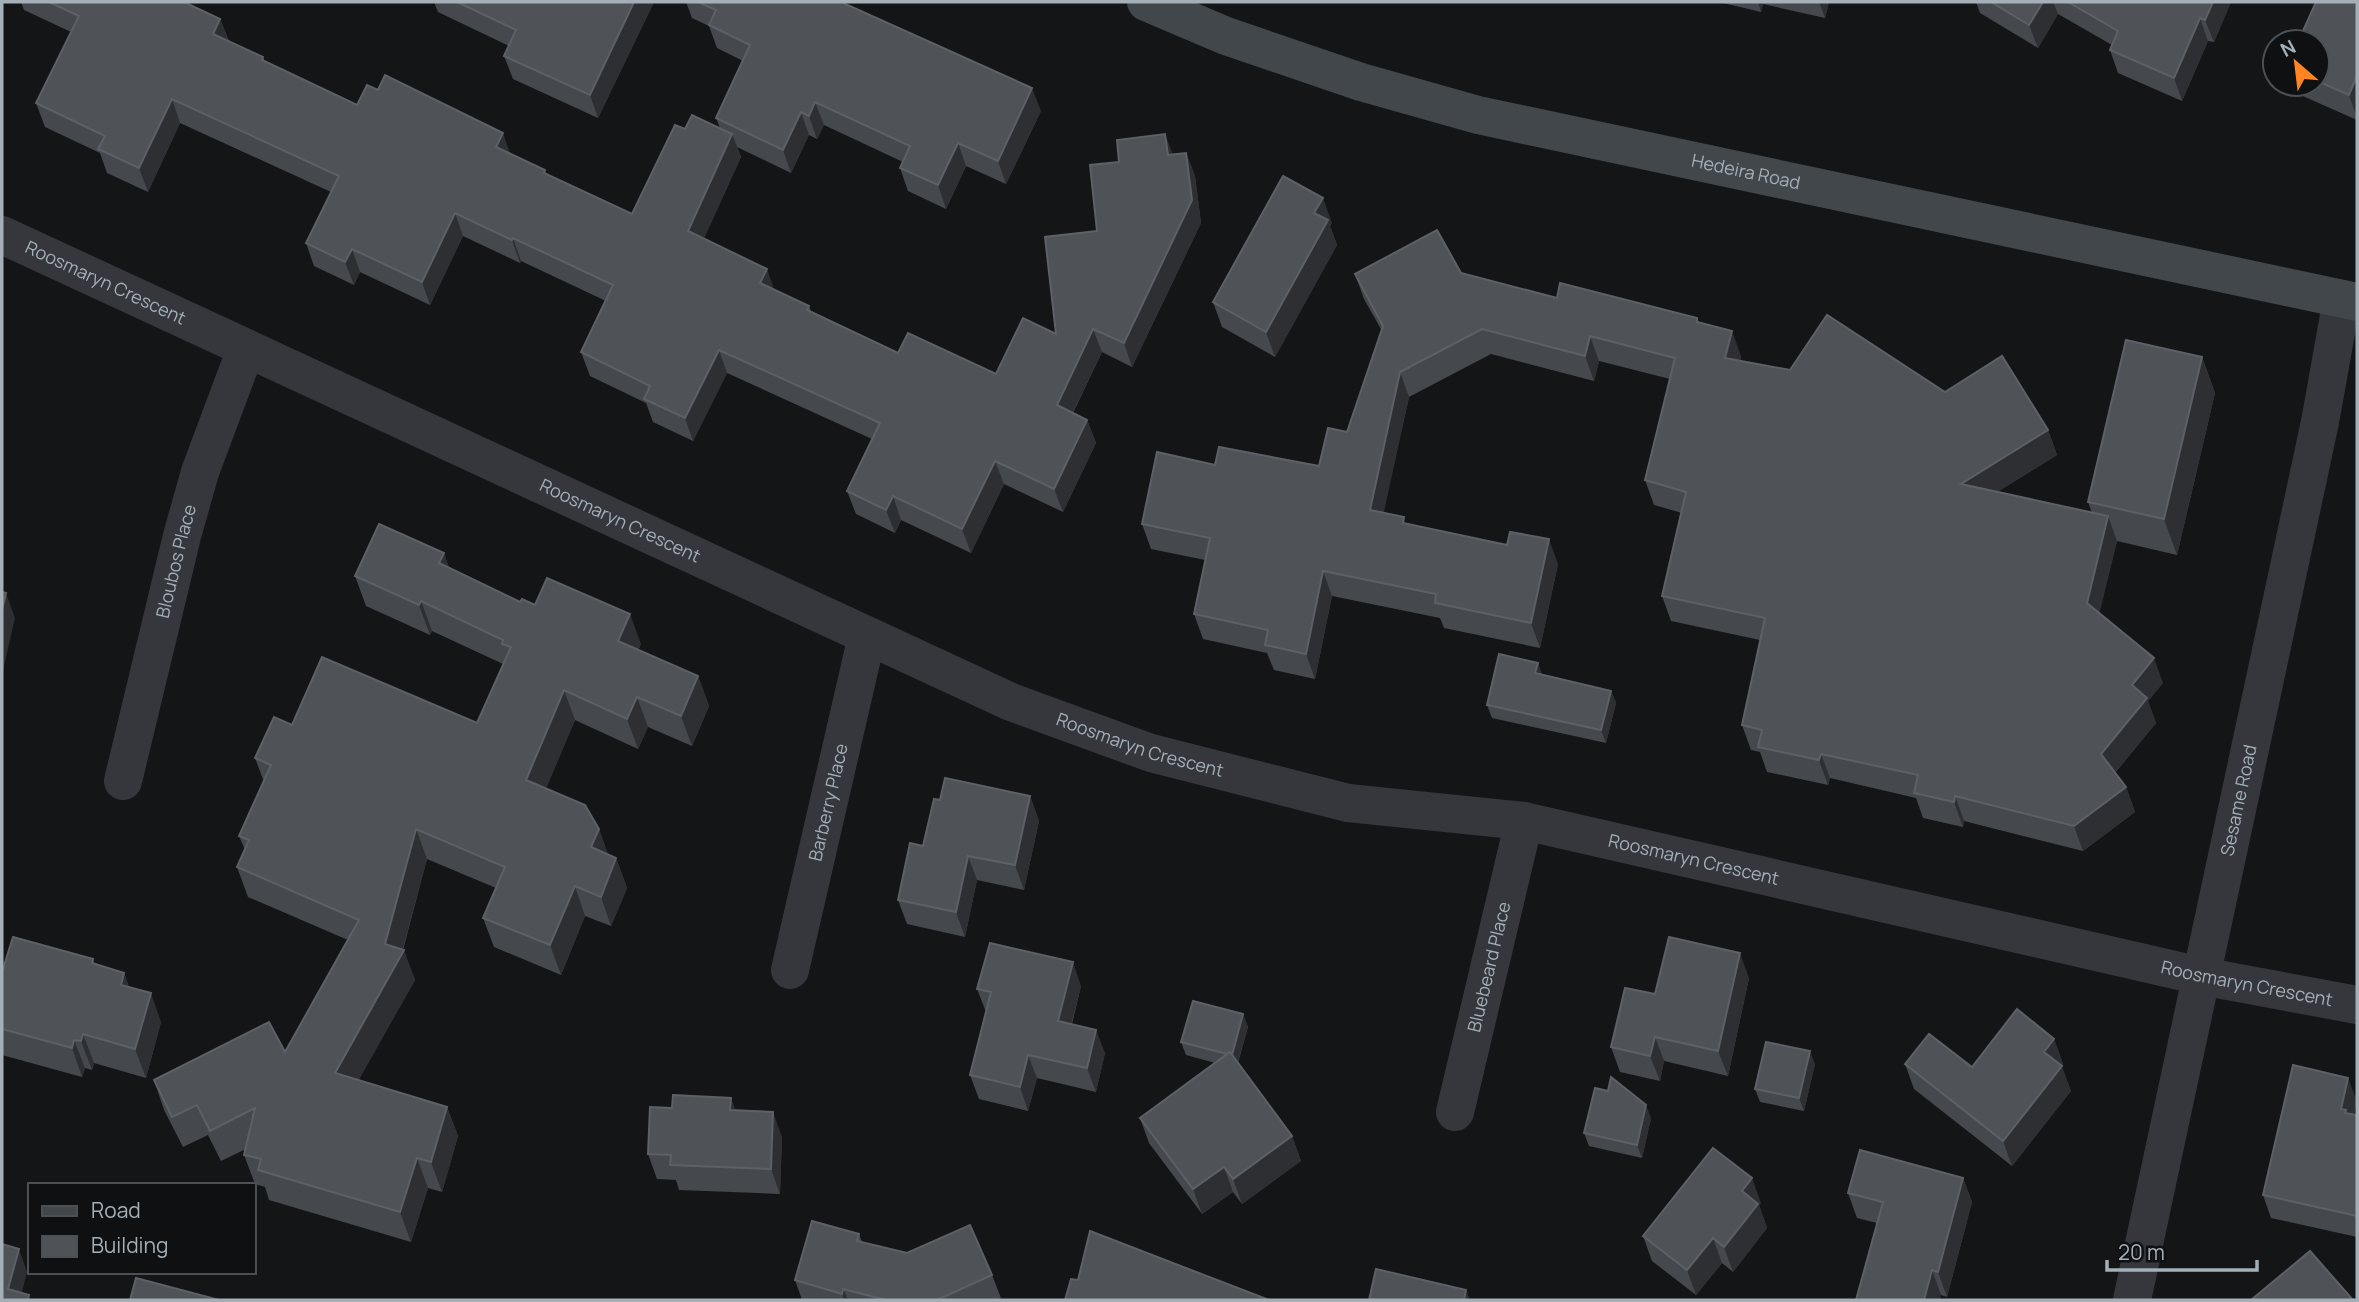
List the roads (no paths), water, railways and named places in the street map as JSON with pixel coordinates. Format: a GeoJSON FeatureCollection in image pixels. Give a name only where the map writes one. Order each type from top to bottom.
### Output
{"type":"FeatureCollection","features":[{"type":"Feature","properties":{"kind":"street","name":"Hedeira Road"},"geometry":{"type":"LineString","coordinates":[[1146,2],[1226,36],[1361,82],[1478,115],[2350,300]]}},
{"type":"Feature","properties":{"kind":"street","name":"Roosmaryn Crescent"},"geometry":{"type":"LineString","coordinates":[[2,235],[1011,702],[1151,753],[1348,803],[1524,821],[2201,976],[2357,1005]]}},
{"type":"Feature","properties":{"kind":"street","name":"Sesame Road"},"geometry":{"type":"LineString","coordinates":[[2132,1300],[2320,422],[2350,300]]}},
{"type":"Feature","properties":{"kind":"street","name":"Bloubos Place"},"geometry":{"type":"LineString","coordinates":[[123,781],[185,523],[200,472],[246,349]]}},
{"type":"Feature","properties":{"kind":"street","name":"Barberry Place"},"geometry":{"type":"LineString","coordinates":[[790,970],[867,636]]}},
{"type":"Feature","properties":{"kind":"street","name":"Bluebeard Place"},"geometry":{"type":"LineString","coordinates":[[1455,1112],[1524,821]]}}]}
